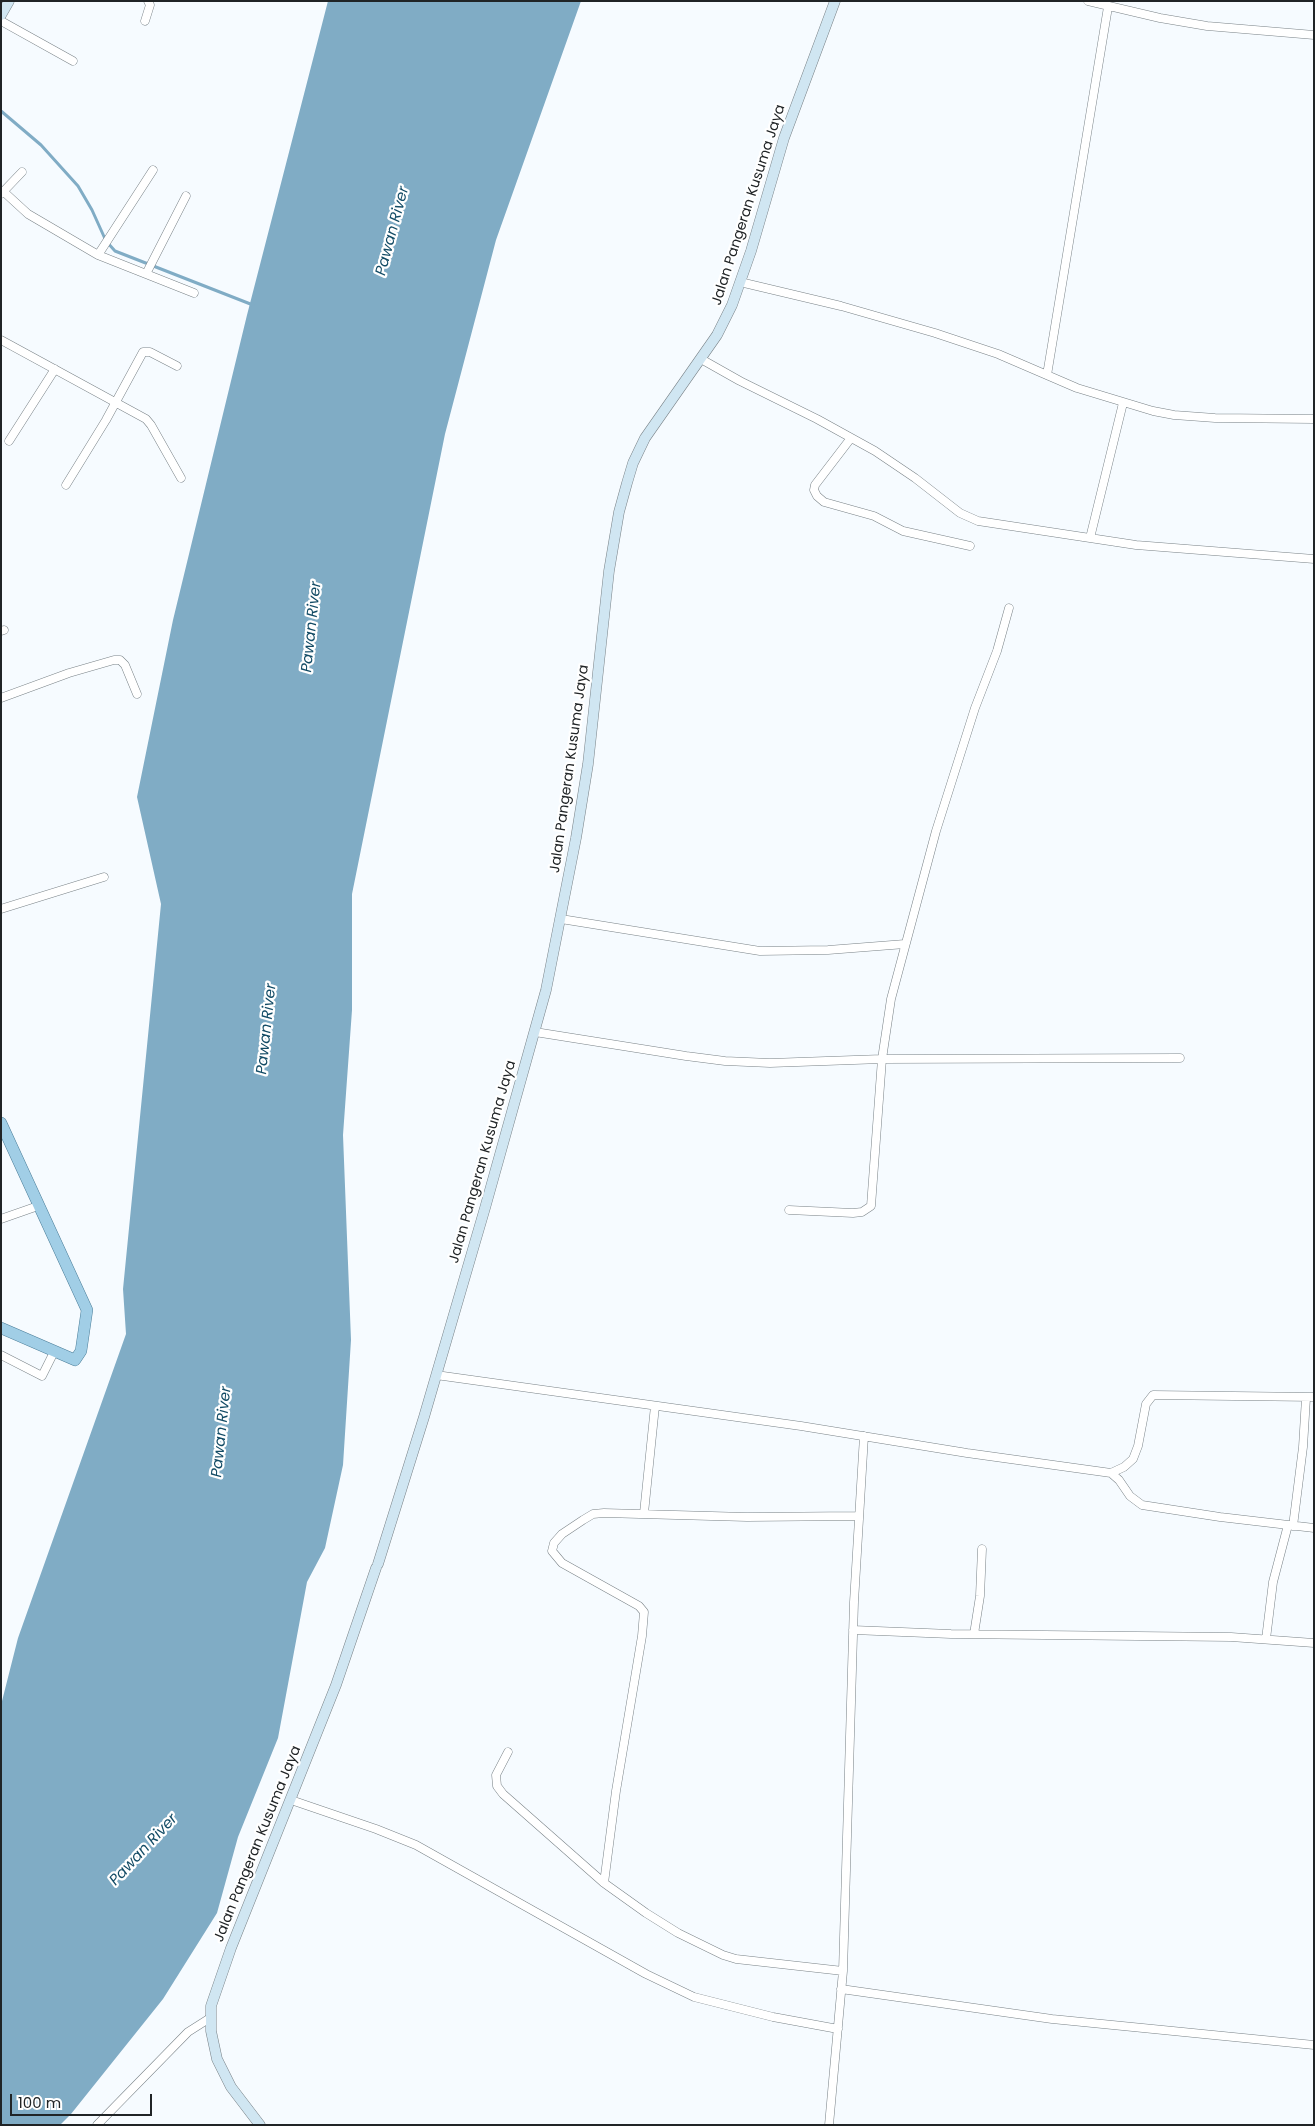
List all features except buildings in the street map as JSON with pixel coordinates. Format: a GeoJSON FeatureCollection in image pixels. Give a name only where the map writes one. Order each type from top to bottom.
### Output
{"type":"FeatureCollection","features":[{"type":"Feature","properties":{"kind":"main road"},"geometry":{"type":"LineString","coordinates":[[1,1123],[87,1310],[78,1357],[72,1360],[1,1328]]}},
{"type":"Feature","properties":{"kind":"street"},"geometry":{"type":"LineString","coordinates":[[1,15],[9,1]]}},
{"type":"Feature","properties":{"kind":"street"},"geometry":{"type":"LineString","coordinates":[[145,21],[150,5],[148,1]]}},
{"type":"Feature","properties":{"kind":"street","name":"Jalan Pangeran Kusuma Jaya"},"geometry":{"type":"LineString","coordinates":[[260,2125],[231,2088],[222,2072],[212,2042],[210,2018],[215,1993],[336,1685],[377,1566],[436,1375],[535,1032],[561,919],[588,764],[608,572],[619,512],[639,450],[701,359],[725,320],[740,282],[784,138],[835,1]]}},
{"type":"Feature","properties":{"kind":"street"},"geometry":{"type":"LineString","coordinates":[[1088,1],[1207,26],[1314,35]]}},
{"type":"Feature","properties":{"kind":"street"},"geometry":{"type":"LineString","coordinates":[[1047,375],[1108,6]]}},
{"type":"Feature","properties":{"kind":"street"},"geometry":{"type":"LineString","coordinates":[[1,20],[73,60]]}},
{"type":"Feature","properties":{"kind":"street"},"geometry":{"type":"LineString","coordinates":[[98,255],[153,170]]}},
{"type":"Feature","properties":{"kind":"street"},"geometry":{"type":"LineString","coordinates":[[22,172],[3,193],[34,218],[98,255],[194,293]]}},
{"type":"Feature","properties":{"kind":"street"},"geometry":{"type":"LineString","coordinates":[[146,274],[186,196]]}},
{"type":"Feature","properties":{"kind":"street"},"geometry":{"type":"LineString","coordinates":[[740,282],[842,306],[935,333],[998,354],[1077,388],[1123,403],[1174,415],[1278,420],[1314,419]]}},
{"type":"Feature","properties":{"kind":"street"},"geometry":{"type":"LineString","coordinates":[[1,340],[139,414],[151,424],[181,478]]}},
{"type":"Feature","properties":{"kind":"street"},"geometry":{"type":"LineString","coordinates":[[66,485],[144,351],[150,352],[177,366]]}},
{"type":"Feature","properties":{"kind":"street"},"geometry":{"type":"LineString","coordinates":[[701,359],[851,438],[898,466],[969,518],[990,525],[1136,544],[1314,559]]}},
{"type":"Feature","properties":{"kind":"street"},"geometry":{"type":"LineString","coordinates":[[9,441],[55,369]]}},
{"type":"Feature","properties":{"kind":"street"},"geometry":{"type":"LineString","coordinates":[[1090,538],[1123,403]]}},
{"type":"Feature","properties":{"kind":"street"},"geometry":{"type":"LineString","coordinates":[[851,438],[815,484],[814,490],[817,496],[824,502],[874,516],[903,532],[970,546]]}},
{"type":"Feature","properties":{"kind":"street"},"geometry":{"type":"LineString","coordinates":[[789,1210],[853,1213],[862,1212],[871,1206],[882,1059],[891,999],[939,822],[975,708],[997,651],[1009,608]]}},
{"type":"Feature","properties":{"kind":"street"},"geometry":{"type":"LineString","coordinates":[[1,698],[114,660],[120,660],[125,665],[137,694]]}},
{"type":"Feature","properties":{"kind":"street"},"geometry":{"type":"LineString","coordinates":[[1,909],[104,877]]}},
{"type":"Feature","properties":{"kind":"street"},"geometry":{"type":"LineString","coordinates":[[561,919],[760,952],[828,950],[905,944]]}},
{"type":"Feature","properties":{"kind":"street"},"geometry":{"type":"LineString","coordinates":[[535,1032],[725,1061],[770,1063],[882,1059],[1180,1058]]}},
{"type":"Feature","properties":{"kind":"street"},"geometry":{"type":"LineString","coordinates":[[1,1219],[38,1206]]}},
{"type":"Feature","properties":{"kind":"street"},"geometry":{"type":"LineString","coordinates":[[1,1356],[42,1375],[54,1352]]}},
{"type":"Feature","properties":{"kind":"street"},"geometry":{"type":"LineString","coordinates":[[436,1375],[1112,1473],[1124,1467],[1133,1459],[1138,1446],[1146,1404],[1152,1395],[1310,1397],[1290,1526],[1273,1582],[1266,1639]]}},
{"type":"Feature","properties":{"kind":"street"},"geometry":{"type":"LineString","coordinates":[[644,1513],[655,1406]]}},
{"type":"Feature","properties":{"kind":"street"},"geometry":{"type":"LineString","coordinates":[[829,2125],[843,1972],[853,1630],[864,1436]]}},
{"type":"Feature","properties":{"kind":"street"},"geometry":{"type":"LineString","coordinates":[[1112,1473],[1130,1496],[1142,1505],[1314,1528]]}},
{"type":"Feature","properties":{"kind":"street"},"geometry":{"type":"LineString","coordinates":[[604,1883],[644,1614],[639,1606],[562,1563],[554,1555],[551,1548],[554,1543],[562,1534],[593,1514],[644,1513],[747,1517],[858,1516]]}},
{"type":"Feature","properties":{"kind":"street"},"geometry":{"type":"LineString","coordinates":[[974,1634],[980,1596],[982,1549]]}},
{"type":"Feature","properties":{"kind":"street"},"geometry":{"type":"LineString","coordinates":[[853,1630],[974,1634],[1231,1637],[1314,1643]]}},
{"type":"Feature","properties":{"kind":"street"},"geometry":{"type":"LineString","coordinates":[[508,1752],[496,1774],[497,1786],[503,1794],[604,1883],[678,1933],[723,1955],[736,1959],[843,1972]]}},
{"type":"Feature","properties":{"kind":"street"},"geometry":{"type":"LineString","coordinates":[[291,1800],[376,1828],[416,1846],[646,1974],[694,1997],[773,2017],[838,2030]]}},
{"type":"Feature","properties":{"kind":"street"},"geometry":{"type":"LineString","coordinates":[[841,1989],[1052,2019],[1314,2045]]}},
{"type":"Feature","properties":{"kind":"street"},"geometry":{"type":"LineString","coordinates":[[97,2125],[188,2032],[210,2018]]}},
{"type":"Feature","properties":{"kind":"water","name":"Pawan River"},"geometry":{"type":"Polygon","coordinates":[[[328,1],[581,1],[496,240],[445,434],[352,894],[352,1010],[343,1135],[351,1340],[343,1465],[325,1548],[307,1582],[278,1738],[238,1837],[217,1913],[163,1999],[71,2114],[60,2125],[1,2125],[1,1705],[18,1638],[126,1334],[123,1289],[161,904],[137,797],[173,620],[247,315],[328,1]]]}},
{"type":"Feature","properties":{"kind":"waterway"},"geometry":{"type":"LineString","coordinates":[[1,111],[41,145],[78,186],[92,210],[106,241],[115,251],[253,305]]}}]}
